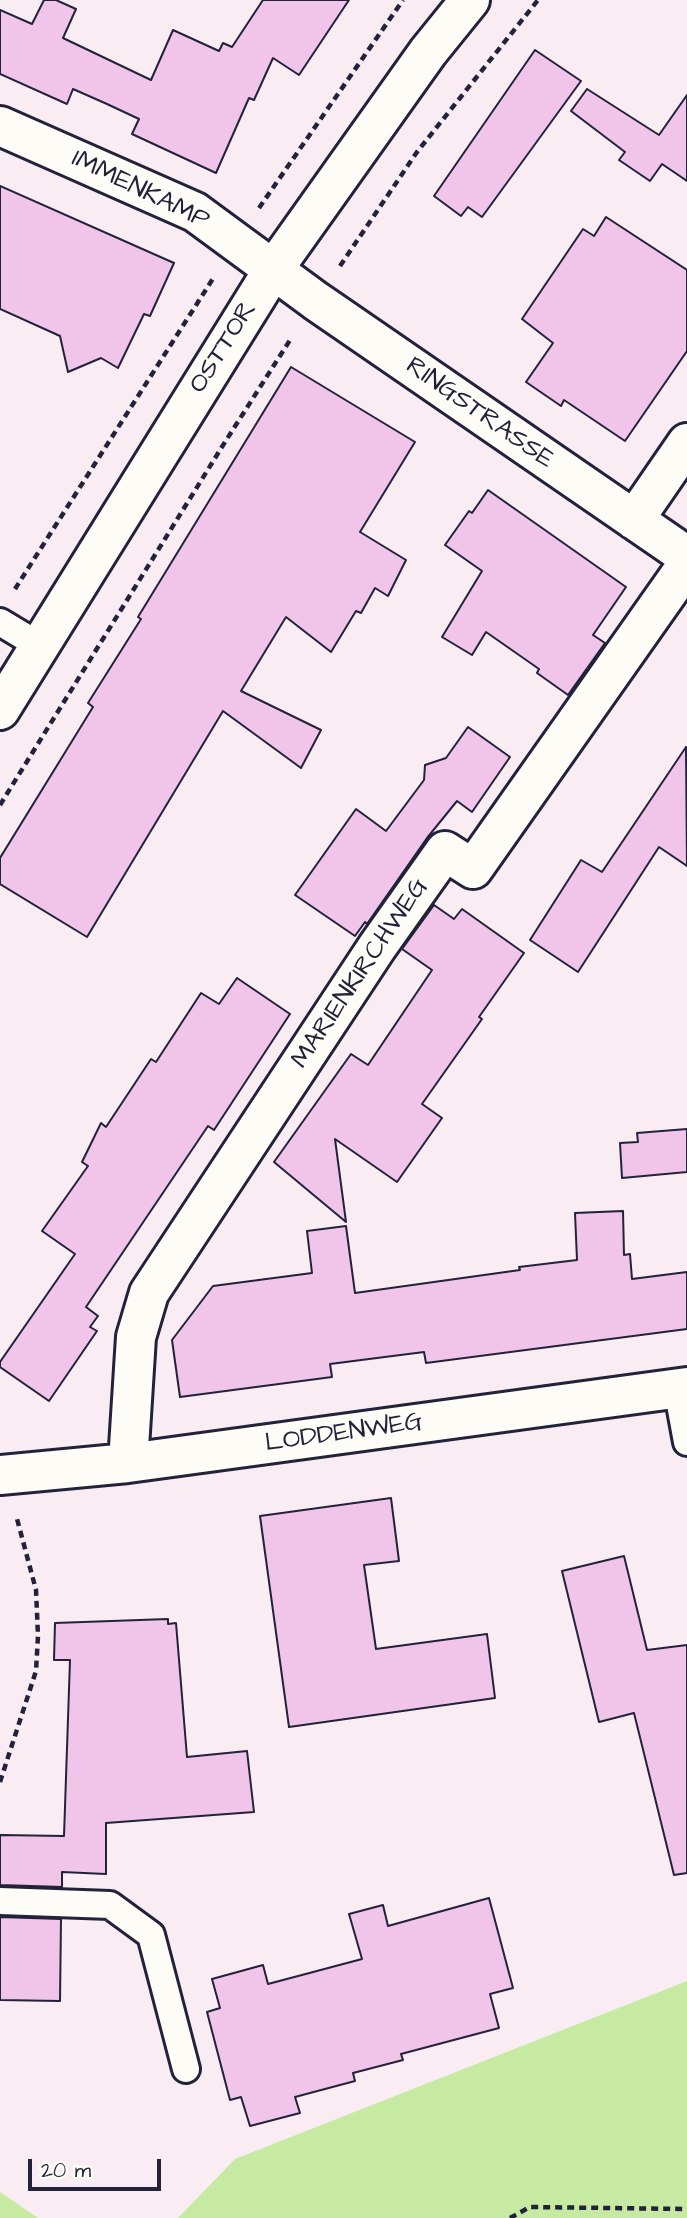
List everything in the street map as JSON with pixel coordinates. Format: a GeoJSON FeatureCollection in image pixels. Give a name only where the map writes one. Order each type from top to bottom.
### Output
{"type":"FeatureCollection","features":[{"type":"Feature","properties":{"kind":"street","name":"OSTTOR"},"geometry":{"type":"LineString","coordinates":[[0,710],[273,270],[428,52],[470,0]]}},
{"type":"Feature","properties":{"kind":"street","name":"IMMENKAMP"},"geometry":{"type":"LineString","coordinates":[[0,126],[195,212],[273,270]]}},
{"type":"Feature","properties":{"kind":"street","name":"RINGSTRASSE"},"geometry":{"type":"LineString","coordinates":[[273,270],[687,556]]}},
{"type":"Feature","properties":{"kind":"street"},"geometry":{"type":"LineString","coordinates":[[634,520],[687,443]]}},
{"type":"Feature","properties":{"kind":"street","name":"MARIENKIRCHWEG"},"geometry":{"type":"LineString","coordinates":[[128,1463],[136,1337],[149,1293],[377,947],[445,851],[473,869],[687,565]]}},
{"type":"Feature","properties":{"kind":"street","name":"LODDENWEG"},"geometry":{"type":"LineString","coordinates":[[3,1475],[128,1463],[682,1387]]}},
{"type":"Feature","properties":{"kind":"lane"},"geometry":{"type":"LineString","coordinates":[[0,622],[40,646]]}},
{"type":"Feature","properties":{"kind":"lane"},"geometry":{"type":"LineString","coordinates":[[682,1387],[687,1442]]}},
{"type":"Feature","properties":{"kind":"lane"},"geometry":{"type":"LineString","coordinates":[[0,1901],[110,1905],[151,1935],[186,2069]]}},
{"type":"Feature","properties":{"kind":"path"},"geometry":{"type":"LineString","coordinates":[[15,590],[236,242],[403,0]]}},
{"type":"Feature","properties":{"kind":"path"},"geometry":{"type":"LineString","coordinates":[[0,805],[225,442],[316,301],[417,152],[538,0]]}},
{"type":"Feature","properties":{"kind":"path"},"geometry":{"type":"LineString","coordinates":[[0,1783],[36,1671],[38,1636],[36,1590],[3,1475]]}},
{"type":"Feature","properties":{"kind":"path"},"geometry":{"type":"LineString","coordinates":[[510,2218],[530,2207],[687,2209]]}},
{"type":"Feature","properties":{"kind":"green space"},"geometry":{"type":"Polygon","coordinates":[[[687,1981],[687,2218],[178,2218],[235,2159],[687,1981]]]}},
{"type":"Feature","properties":{"kind":"green space"},"geometry":{"type":"Polygon","coordinates":[[[0,2192],[38,2218],[0,2218],[0,2192]]]}},
{"type":"Feature","properties":{"kind":"building"},"geometry":{"type":"Polygon","coordinates":[[[44,0],[56,0],[76,9],[63,38],[151,80],[173,30],[219,51],[223,43],[232,47],[263,0],[349,0],[299,75],[273,58],[254,100],[249,98],[216,173],[132,134],[139,119],[107,104],[73,89],[67,104],[0,74],[0,10],[32,24],[44,0]]]}},
{"type":"Feature","properties":{"kind":"building"},"geometry":{"type":"Polygon","coordinates":[[[535,50],[581,81],[482,217],[468,207],[461,216],[434,196],[535,50]]]}},
{"type":"Feature","properties":{"kind":"building"},"geometry":{"type":"Polygon","coordinates":[[[587,89],[659,135],[687,95],[687,181],[662,164],[650,181],[619,160],[625,152],[571,111],[587,89]]]}},
{"type":"Feature","properties":{"kind":"building"},"geometry":{"type":"Polygon","coordinates":[[[0,186],[174,263],[150,316],[144,314],[118,368],[101,358],[68,372],[60,336],[0,309],[0,186]]]}},
{"type":"Feature","properties":{"kind":"building"},"geometry":{"type":"Polygon","coordinates":[[[606,217],[687,270],[687,351],[625,441],[564,400],[561,406],[526,382],[553,343],[522,319],[583,229],[594,236],[606,217]]]}},
{"type":"Feature","properties":{"kind":"building"},"geometry":{"type":"Polygon","coordinates":[[[291,367],[415,442],[360,532],[406,560],[388,596],[375,588],[361,613],[356,611],[331,652],[286,617],[241,691],[321,730],[301,768],[223,711],[87,937],[0,884],[0,858],[93,707],[88,703],[141,619],[138,617],[291,367]]]}},
{"type":"Feature","properties":{"kind":"building"},"geometry":{"type":"Polygon","coordinates":[[[488,490],[626,587],[593,635],[605,643],[568,695],[537,673],[539,669],[486,632],[472,655],[442,637],[482,571],[445,545],[488,490]]]}},
{"type":"Feature","properties":{"kind":"building"},"geometry":{"type":"Polygon","coordinates":[[[468,727],[510,757],[472,812],[457,801],[427,838],[367,924],[365,922],[355,936],[295,895],[356,809],[386,831],[424,780],[425,765],[446,758],[468,727]]]}},
{"type":"Feature","properties":{"kind":"building"},"geometry":{"type":"Polygon","coordinates":[[[686,747],[687,866],[659,847],[578,972],[530,940],[581,860],[602,872],[686,747]]]}},
{"type":"Feature","properties":{"kind":"building"},"geometry":{"type":"Polygon","coordinates":[[[434,905],[454,919],[462,909],[524,953],[479,1017],[482,1019],[422,1104],[442,1118],[397,1182],[335,1139],[346,1222],[274,1162],[351,1054],[368,1065],[432,970],[402,949],[434,905]]]}},
{"type":"Feature","properties":{"kind":"building"},"geometry":{"type":"Polygon","coordinates":[[[237,978],[290,1014],[214,1130],[208,1126],[86,1307],[98,1316],[90,1327],[97,1331],[49,1401],[0,1367],[0,1362],[75,1254],[42,1231],[88,1166],[82,1162],[101,1123],[106,1127],[151,1059],[156,1062],[201,993],[219,1004],[237,978]]]}},
{"type":"Feature","properties":{"kind":"building"},"geometry":{"type":"Polygon","coordinates":[[[687,1129],[687,1172],[622,1178],[620,1143],[638,1142],[637,1133],[687,1129]]]}},
{"type":"Feature","properties":{"kind":"building"},"geometry":{"type":"Polygon","coordinates":[[[623,1211],[624,1255],[630,1254],[632,1279],[687,1272],[687,1329],[426,1363],[424,1352],[330,1364],[332,1377],[180,1397],[172,1340],[213,1286],[312,1273],[307,1231],[346,1226],[355,1293],[577,1260],[575,1213],[623,1211]]]}},
{"type":"Feature","properties":{"kind":"building"},"geometry":{"type":"Polygon","coordinates":[[[391,1498],[399,1561],[364,1565],[376,1649],[487,1634],[495,1698],[289,1727],[260,1516],[391,1498]]]}},
{"type":"Feature","properties":{"kind":"building"},"geometry":{"type":"Polygon","coordinates":[[[624,1556],[647,1650],[687,1645],[687,1873],[674,1875],[634,1713],[599,1722],[562,1571],[624,1556]]]}},
{"type":"Feature","properties":{"kind":"building"},"geometry":{"type":"Polygon","coordinates":[[[168,1619],[168,1624],[176,1623],[187,1757],[247,1751],[254,1812],[106,1823],[106,1874],[62,1872],[62,1887],[0,1885],[0,1835],[64,1836],[70,1660],[54,1660],[55,1623],[168,1619]]]}},
{"type":"Feature","properties":{"kind":"building"},"geometry":{"type":"Polygon","coordinates":[[[489,1898],[513,1988],[490,1994],[499,2028],[401,2054],[403,2060],[353,2073],[355,2081],[295,2097],[300,2113],[250,2126],[241,2097],[230,2100],[207,2012],[220,2008],[212,1979],[263,1965],[268,1984],[362,1959],[349,1914],[383,1905],[388,1926],[489,1898]]]}},
{"type":"Feature","properties":{"kind":"building"},"geometry":{"type":"Polygon","coordinates":[[[0,1917],[61,1919],[60,2001],[0,2000],[0,1917]]]}}]}
